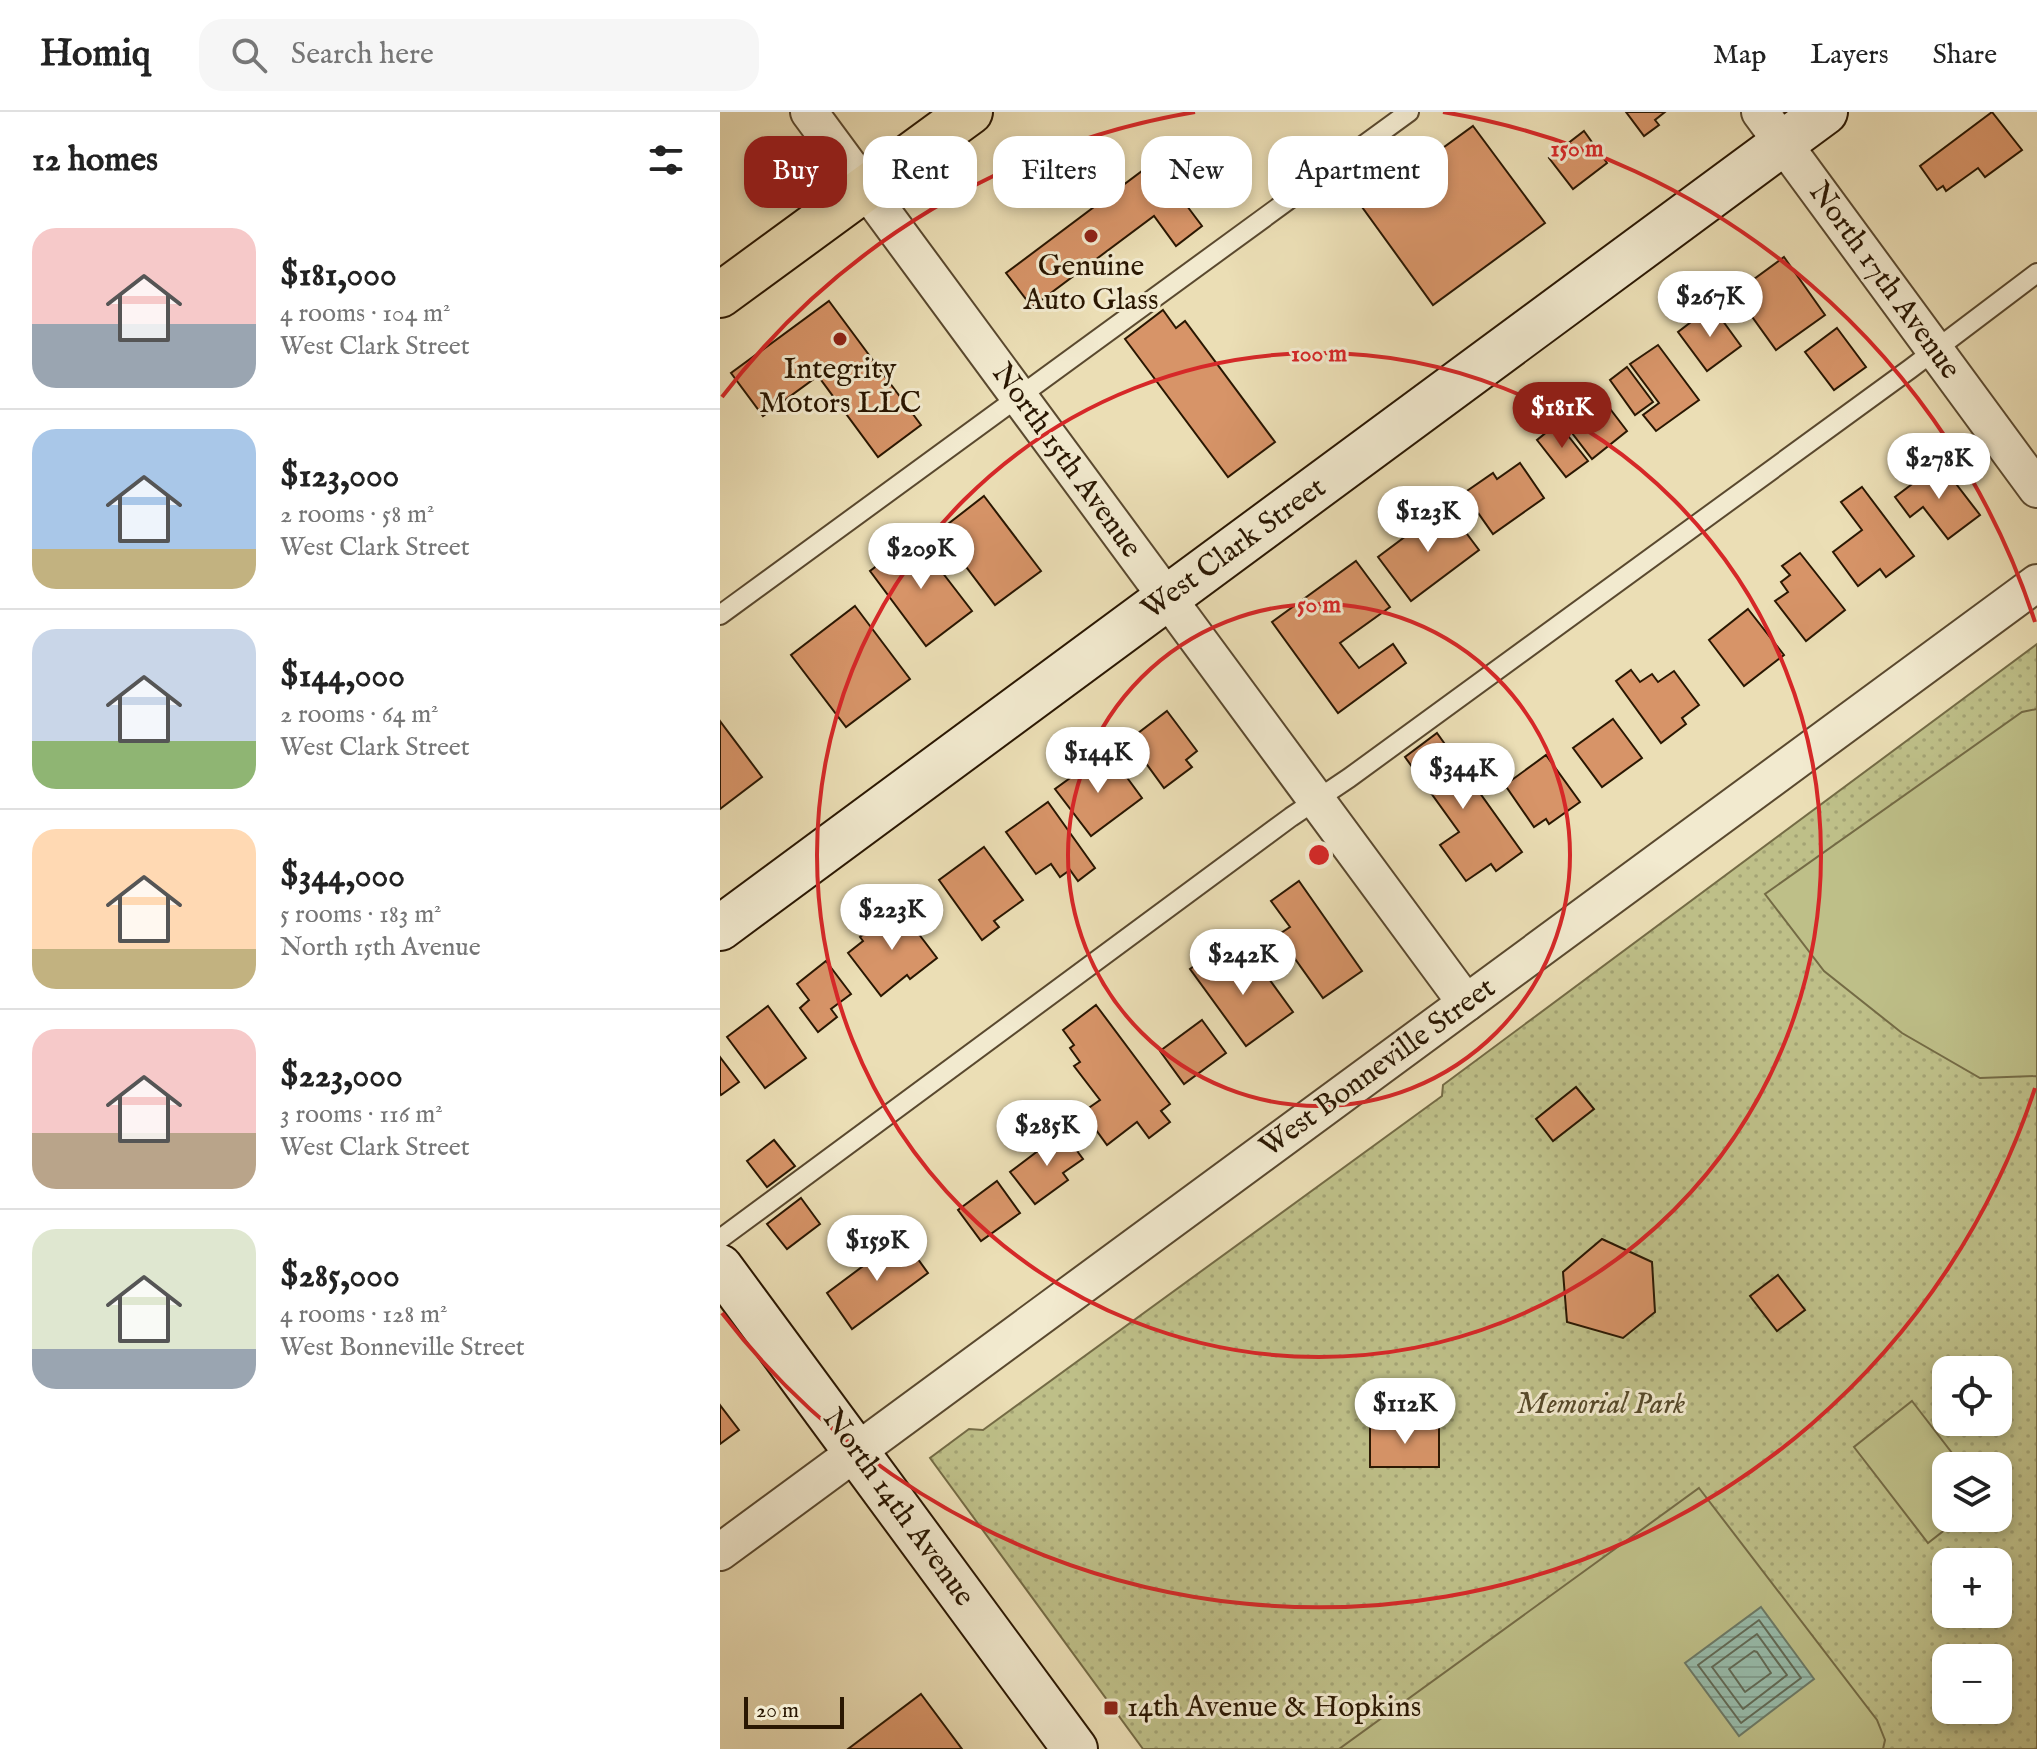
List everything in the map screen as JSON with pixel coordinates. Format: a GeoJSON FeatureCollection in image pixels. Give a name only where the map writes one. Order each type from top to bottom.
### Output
{"type":"FeatureCollection","features":[{"type":"Feature","properties":{"kind":"main road"},"geometry":{"type":"LineString","coordinates":[[937,136],[970,112]]}},
{"type":"Feature","properties":{"kind":"main road"},"geometry":{"type":"LineString","coordinates":[[720,295],[863,190]]}},
{"type":"Feature","properties":{"kind":"street","name":"North 15th Avenue"},"geometry":{"type":"LineString","coordinates":[[809,112],[863,186]]}},
{"type":"Feature","properties":{"kind":"street","name":"West Clark Street"},"geometry":{"type":"LineString","coordinates":[[720,928],[1167,598],[1771,128],[1825,112]]}},
{"type":"Feature","properties":{"kind":"street","name":"North 17th Avenue"},"geometry":{"type":"LineString","coordinates":[[1771,128],[2037,489]]}},
{"type":"Feature","properties":{"kind":"street","name":"North 15th Avenue"},"geometry":{"type":"LineString","coordinates":[[879,208],[1466,1003]]}},
{"type":"Feature","properties":{"kind":"street","name":"West Bonneville Street"},"geometry":{"type":"LineString","coordinates":[[720,1552],[2037,583]]}},
{"type":"Feature","properties":{"kind":"street","name":"North 14th Avenue"},"geometry":{"type":"LineString","coordinates":[[720,1267],[1075,1749]]}},
{"type":"Feature","properties":{"kind":"lane"},"geometry":{"type":"LineString","coordinates":[[720,615],[1409,112]]}},
{"type":"Feature","properties":{"kind":"lane"},"geometry":{"type":"LineString","coordinates":[[720,1239],[1291,817],[2037,273]]}},
{"type":"Feature","properties":{"kind":"green space","name":"Memorial Park"},"geometry":{"type":"Polygon","coordinates":[[[2037,644],[2037,1749],[1143,1749],[930,1458],[969,1429],[983,1430],[1442,1096],[1443,1085],[2037,644]]]}},
{"type":"Feature","properties":{"kind":"green space"},"geometry":{"type":"Polygon","coordinates":[[[2037,709],[2037,1076],[1980,1078],[1902,1033],[1824,971],[1765,894],[2022,712],[2037,709]]]}},
{"type":"Feature","properties":{"kind":"green space"},"geometry":{"type":"Polygon","coordinates":[[[1912,1401],[1932,1427],[1932,1436],[1939,1436],[1951,1452],[1932,1452],[1932,1532],[1942,1532],[1928,1543],[1854,1447],[1912,1401]]]}},
{"type":"Feature","properties":{"kind":"green space"},"geometry":{"type":"Polygon","coordinates":[[[1699,1488],[1877,1720],[1885,1740],[1883,1749],[1339,1749],[1699,1488]]]}},
{"type":"Feature","properties":{"kind":"water"},"geometry":{"type":"Polygon","coordinates":[[[1761,1607],[1814,1679],[1739,1736],[1685,1663],[1761,1607]]]}},
{"type":"Feature","properties":{"kind":"building"},"geometry":{"type":"Polygon","coordinates":[[[1626,112],[1665,112],[1655,120],[1659,125],[1644,136],[1626,112]]]}},
{"type":"Feature","properties":{"kind":"building"},"geometry":{"type":"Polygon","coordinates":[[[1992,112],[2022,150],[1985,177],[1978,168],[1946,191],[1943,186],[1937,190],[1920,166],[1992,112]]]}},
{"type":"Feature","properties":{"kind":"building"},"geometry":{"type":"Polygon","coordinates":[[[1473,126],[1545,223],[1433,305],[1363,208],[1448,208],[1448,144],[1473,126]]]}},
{"type":"Feature","properties":{"kind":"building"},"geometry":{"type":"Polygon","coordinates":[[[1584,131],[1607,163],[1573,189],[1549,158],[1584,131]]]}},
{"type":"Feature","properties":{"kind":"building","name":"Genuine Auto Glass"},"geometry":{"type":"Polygon","coordinates":[[[1141,172],[1141,208],[1188,208],[1202,226],[1176,246],[1154,216],[1032,307],[1006,273],[1093,208],[1125,208],[1125,184],[1141,172]]]}},
{"type":"Feature","properties":{"kind":"building"},"geometry":{"type":"Polygon","coordinates":[[[1784,257],[1825,315],[1776,350],[1735,293],[1784,257]]]}},
{"type":"Feature","properties":{"kind":"building"},"geometry":{"type":"Polygon","coordinates":[[[829,301],[921,425],[878,457],[818,376],[763,416],[731,373],[829,301]]]}},
{"type":"Feature","properties":{"kind":"building"},"geometry":{"type":"Polygon","coordinates":[[[1712,306],[1741,346],[1707,371],[1678,332],[1712,306]]]}},
{"type":"Feature","properties":{"kind":"building"},"geometry":{"type":"Polygon","coordinates":[[[1163,310],[1176,328],[1185,321],[1275,442],[1228,477],[1125,339],[1163,310]]]}},
{"type":"Feature","properties":{"kind":"building"},"geometry":{"type":"Polygon","coordinates":[[[1837,328],[1866,367],[1834,390],[1805,352],[1837,328]]]}},
{"type":"Feature","properties":{"kind":"building"},"geometry":{"type":"Polygon","coordinates":[[[1658,345],[1699,400],[1656,431],[1643,415],[1659,403],[1630,364],[1658,345]]]}},
{"type":"Feature","properties":{"kind":"building"},"geometry":{"type":"Polygon","coordinates":[[[1627,367],[1653,402],[1635,415],[1610,380],[1627,367]]]}},
{"type":"Feature","properties":{"kind":"building"},"geometry":{"type":"Polygon","coordinates":[[[1598,393],[1627,431],[1592,459],[1562,420],[1598,393]]]}},
{"type":"Feature","properties":{"kind":"building"},"geometry":{"type":"Polygon","coordinates":[[[1558,423],[1588,461],[1566,477],[1537,440],[1558,423]]]}},
{"type":"Feature","properties":{"kind":"building"},"geometry":{"type":"Polygon","coordinates":[[[1520,463],[1544,498],[1493,534],[1464,493],[1493,473],[1497,479],[1520,463]]]}},
{"type":"Feature","properties":{"kind":"building"},"geometry":{"type":"Polygon","coordinates":[[[1940,463],[1980,515],[1948,539],[1923,507],[1910,517],[1895,497],[1940,463]]]}},
{"type":"Feature","properties":{"kind":"building"},"geometry":{"type":"Polygon","coordinates":[[[1862,487],[1914,556],[1886,577],[1880,569],[1858,586],[1833,552],[1862,530],[1841,502],[1862,487]]]}},
{"type":"Feature","properties":{"kind":"building"},"geometry":{"type":"Polygon","coordinates":[[[984,496],[1041,571],[995,605],[939,531],[984,496]]]}},
{"type":"Feature","properties":{"kind":"building"},"geometry":{"type":"Polygon","coordinates":[[[1446,506],[1479,550],[1411,601],[1378,557],[1446,506]]]}},
{"type":"Feature","properties":{"kind":"building"},"geometry":{"type":"Polygon","coordinates":[[[915,537],[972,611],[926,646],[870,571],[915,537]]]}},
{"type":"Feature","properties":{"kind":"building"},"geometry":{"type":"Polygon","coordinates":[[[1800,553],[1845,610],[1806,641],[1775,601],[1788,592],[1781,582],[1790,575],[1782,566],[1800,553]]]}},
{"type":"Feature","properties":{"kind":"building"},"geometry":{"type":"Polygon","coordinates":[[[1356,561],[1390,607],[1340,643],[1359,668],[1393,644],[1406,663],[1338,713],[1272,622],[1356,561]]]}},
{"type":"Feature","properties":{"kind":"building"},"geometry":{"type":"Polygon","coordinates":[[[855,606],[910,679],[846,727],[791,655],[855,606]]]}},
{"type":"Feature","properties":{"kind":"building"},"geometry":{"type":"Polygon","coordinates":[[[1748,609],[1784,655],[1744,686],[1709,640],[1748,609]]]}},
{"type":"Feature","properties":{"kind":"building"},"geometry":{"type":"Polygon","coordinates":[[[1631,670],[1640,682],[1652,674],[1658,682],[1674,671],[1699,705],[1682,718],[1686,724],[1661,743],[1616,681],[1631,670]]]}},
{"type":"Feature","properties":{"kind":"building"},"geometry":{"type":"Polygon","coordinates":[[[1167,711],[1197,751],[1186,760],[1192,767],[1164,788],[1129,740],[1167,711]]]}},
{"type":"Feature","properties":{"kind":"building"},"geometry":{"type":"Polygon","coordinates":[[[1613,719],[1642,758],[1602,787],[1573,748],[1613,719]]]}},
{"type":"Feature","properties":{"kind":"building"},"geometry":{"type":"Polygon","coordinates":[[[720,721],[762,777],[720,809],[720,721]]]}},
{"type":"Feature","properties":{"kind":"building"},"geometry":{"type":"Polygon","coordinates":[[[1437,733],[1522,852],[1496,871],[1491,864],[1466,881],[1440,845],[1459,832],[1405,757],[1437,733]]]}},
{"type":"Feature","properties":{"kind":"building"},"geometry":{"type":"Polygon","coordinates":[[[1546,755],[1580,802],[1549,824],[1546,819],[1534,827],[1505,785],[1546,755]]]}},
{"type":"Feature","properties":{"kind":"building"},"geometry":{"type":"Polygon","coordinates":[[[1099,757],[1109,771],[1117,764],[1142,798],[1091,836],[1055,789],[1099,757]]]}},
{"type":"Feature","properties":{"kind":"building"},"geometry":{"type":"Polygon","coordinates":[[[1048,802],[1095,868],[1078,881],[1070,870],[1060,877],[1051,864],[1036,874],[1006,832],[1048,802]]]}},
{"type":"Feature","properties":{"kind":"building"},"geometry":{"type":"Polygon","coordinates":[[[984,847],[1023,900],[994,921],[999,927],[982,940],[939,880],[984,847]]]}},
{"type":"Feature","properties":{"kind":"building"},"geometry":{"type":"Polygon","coordinates":[[[1299,881],[1362,971],[1323,998],[1278,935],[1290,927],[1271,901],[1299,881]]]}},
{"type":"Feature","properties":{"kind":"building"},"geometry":{"type":"Polygon","coordinates":[[[899,908],[937,958],[910,979],[907,975],[881,996],[848,953],[863,941],[860,937],[899,908]]]}},
{"type":"Feature","properties":{"kind":"building"},"geometry":{"type":"Polygon","coordinates":[[[1215,951],[1234,977],[1256,961],[1293,1012],[1246,1046],[1190,969],[1215,951]]]}},
{"type":"Feature","properties":{"kind":"building"},"geometry":{"type":"Polygon","coordinates":[[[826,961],[851,994],[831,1009],[837,1017],[818,1032],[800,1008],[809,1000],[797,984],[826,961]]]}},
{"type":"Feature","properties":{"kind":"building"},"geometry":{"type":"Polygon","coordinates":[[[1096,1005],[1170,1104],[1161,1111],[1170,1122],[1149,1138],[1137,1122],[1107,1145],[1083,1112],[1100,1100],[1074,1066],[1080,1062],[1070,1048],[1074,1045],[1063,1030],[1096,1005]]]}},
{"type":"Feature","properties":{"kind":"building"},"geometry":{"type":"Polygon","coordinates":[[[768,1006],[806,1058],[765,1088],[727,1037],[768,1006]]]}},
{"type":"Feature","properties":{"kind":"building"},"geometry":{"type":"Polygon","coordinates":[[[1202,1020],[1226,1053],[1184,1084],[1160,1051],[1202,1020]]]}},
{"type":"Feature","properties":{"kind":"building"},"geometry":{"type":"Polygon","coordinates":[[[720,1057],[739,1082],[721,1095],[720,1093],[720,1057]]]}},
{"type":"Feature","properties":{"kind":"building"},"geometry":{"type":"Polygon","coordinates":[[[1576,1087],[1594,1109],[1553,1141],[1536,1119],[1576,1087]]]}},
{"type":"Feature","properties":{"kind":"building"},"geometry":{"type":"Polygon","coordinates":[[[1063,1132],[1083,1159],[1063,1173],[1068,1180],[1035,1204],[1010,1172],[1063,1132]]]}},
{"type":"Feature","properties":{"kind":"building"},"geometry":{"type":"Polygon","coordinates":[[[774,1140],[795,1166],[767,1187],[747,1161],[774,1140]]]}},
{"type":"Feature","properties":{"kind":"building"},"geometry":{"type":"Polygon","coordinates":[[[997,1181],[1020,1213],[981,1241],[958,1210],[997,1181]]]}},
{"type":"Feature","properties":{"kind":"building"},"geometry":{"type":"Polygon","coordinates":[[[801,1198],[820,1224],[787,1249],[767,1224],[801,1198]]]}},
{"type":"Feature","properties":{"kind":"building"},"geometry":{"type":"Polygon","coordinates":[[[902,1237],[928,1273],[852,1329],[827,1293],[902,1237]]]}},
{"type":"Feature","properties":{"kind":"building"},"geometry":{"type":"Polygon","coordinates":[[[1602,1239],[1652,1262],[1655,1312],[1623,1338],[1567,1322],[1563,1272],[1602,1239]]]}},
{"type":"Feature","properties":{"kind":"building"},"geometry":{"type":"Polygon","coordinates":[[[1778,1275],[1805,1310],[1777,1331],[1750,1296],[1778,1275]]]}},
{"type":"Feature","properties":{"kind":"building"},"geometry":{"type":"Polygon","coordinates":[[[720,1405],[739,1430],[720,1444],[720,1405]]]}},
{"type":"Feature","properties":{"kind":"building"},"geometry":{"type":"Polygon","coordinates":[[[1439,1425],[1439,1467],[1370,1467],[1370,1426],[1439,1425]]]}},
{"type":"Feature","properties":{"kind":"building"},"geometry":{"type":"Polygon","coordinates":[[[921,1694],[962,1749],[848,1749],[921,1694]]]}},
{"type":"Feature","properties":{"kind":"place","name":"Genuine Auto Glass"},"geometry":{"type":"Point","coordinates":[1091,236]}},
{"type":"Feature","properties":{"kind":"place","name":"Integrity Motors LLC"},"geometry":{"type":"Point","coordinates":[840,339]}},
{"type":"Feature","properties":{"kind":"place","name":"14th Avenue & Hopkins"},"geometry":{"type":"Point","coordinates":[1111,1708]}}]}
